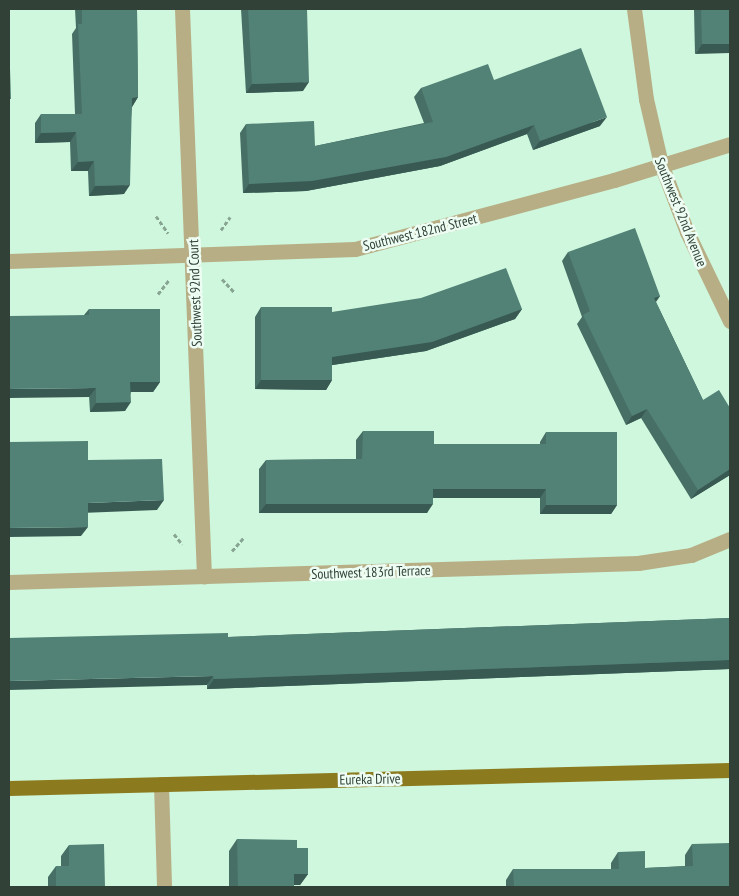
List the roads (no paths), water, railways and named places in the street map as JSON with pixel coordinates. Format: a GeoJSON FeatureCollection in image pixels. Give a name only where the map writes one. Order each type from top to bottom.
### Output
{"type":"FeatureCollection","features":[{"type":"Feature","properties":{"kind":"main road","name":"Eureka Drive"},"geometry":{"type":"LineString","coordinates":[[9,788],[730,770]]}},
{"type":"Feature","properties":{"kind":"street","name":"Southwest 92nd Court"},"geometry":{"type":"LineString","coordinates":[[182,9],[204,577]]}},
{"type":"Feature","properties":{"kind":"street","name":"Southwest 92nd Avenue"},"geometry":{"type":"LineString","coordinates":[[634,9],[646,99],[661,164],[687,232],[730,321]]}},
{"type":"Feature","properties":{"kind":"street","name":"Southwest 182nd Street"},"geometry":{"type":"LineString","coordinates":[[9,261],[193,255],[385,244],[730,144]]}},
{"type":"Feature","properties":{"kind":"street","name":"Southwest 183rd Terrace"},"geometry":{"type":"LineString","coordinates":[[9,582],[638,563],[690,555],[730,539]]}},
{"type":"Feature","properties":{"kind":"street"},"geometry":{"type":"LineString","coordinates":[[161,784],[164,887]]}}]}
